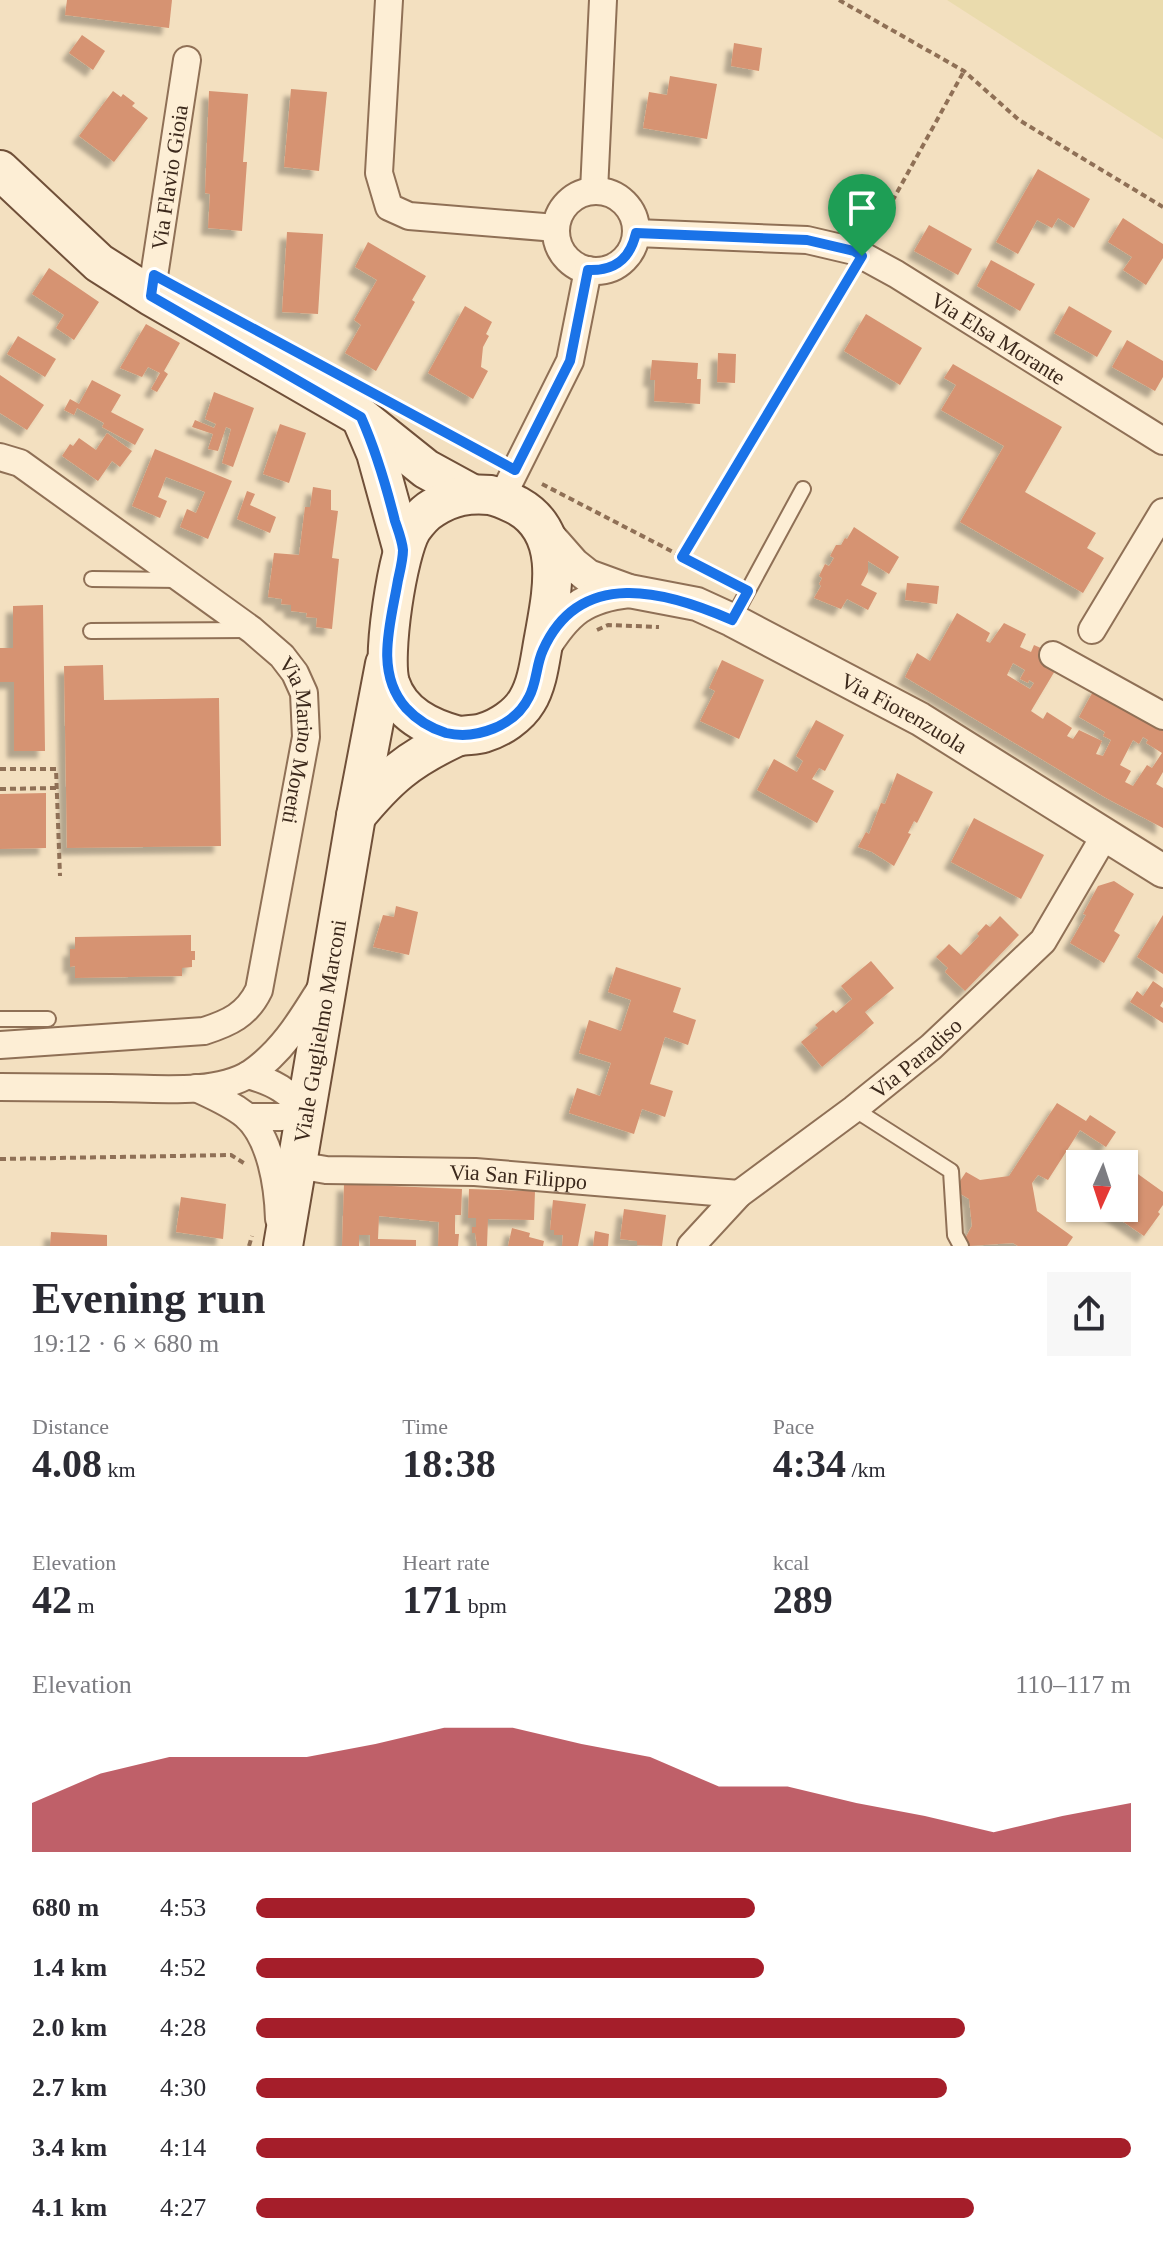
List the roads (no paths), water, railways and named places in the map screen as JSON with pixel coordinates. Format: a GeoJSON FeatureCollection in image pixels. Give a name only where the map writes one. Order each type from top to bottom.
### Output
{"type":"FeatureCollection","features":[{"type":"Feature","properties":{"kind":"main road"},"geometry":{"type":"LineString","coordinates":[[0,170],[99,263],[361,417],[426,469],[496,486],[528,512],[544,531],[552,559],[552,575],[542,652],[529,698],[522,708],[499,726],[483,733],[459,736],[425,725],[411,713],[390,684],[386,661],[403,551],[412,529],[430,509],[449,499],[496,486]]}},
{"type":"Feature","properties":{"kind":"main road"},"geometry":{"type":"LineString","coordinates":[[361,417],[376,453],[403,551]]}},
{"type":"Feature","properties":{"kind":"main road","name":"Viale Guglielmo Marconi"},"geometry":{"type":"LineString","coordinates":[[272,1242],[297,1165],[356,816],[386,661]]}},
{"type":"Feature","properties":{"kind":"main road","name":"Viale Guglielmo Marconi"},"geometry":{"type":"LineString","coordinates":[[356,816],[384,782],[409,763],[459,736]]}},
{"type":"Feature","properties":{"kind":"street"},"geometry":{"type":"LineString","coordinates":[[389,0],[379,173],[389,207],[409,216],[556,228]]}},
{"type":"Feature","properties":{"kind":"street"},"geometry":{"type":"LineString","coordinates":[[594,191],[603,0]]}},
{"type":"Feature","properties":{"kind":"street","name":"Via Flavio Gioia"},"geometry":{"type":"LineString","coordinates":[[151,296],[187,60]]}},
{"type":"Feature","properties":{"kind":"street"},"geometry":{"type":"LineString","coordinates":[[594,191],[619,198],[628,207],[636,233],[626,258],[602,270],[588,270],[568,260],[561,250],[556,228],[564,207],[573,199],[594,191]]}},
{"type":"Feature","properties":{"kind":"street","name":"Via Elsa Morante"},"geometry":{"type":"LineString","coordinates":[[636,233],[807,240],[854,251],[1163,441]]}},
{"type":"Feature","properties":{"kind":"street"},"geometry":{"type":"LineString","coordinates":[[496,486],[570,361],[588,270]]}},
{"type":"Feature","properties":{"kind":"street","name":"Via Marino Moretti"},"geometry":{"type":"LineString","coordinates":[[0,457],[20,463],[252,630],[282,656],[295,673],[304,693],[306,737],[259,990],[251,1007],[235,1020],[204,1031],[0,1045]]}},
{"type":"Feature","properties":{"kind":"street"},"geometry":{"type":"LineString","coordinates":[[1092,630],[1163,512]]}},
{"type":"Feature","properties":{"kind":"street","name":"Via Fiorenzuola"},"geometry":{"type":"LineString","coordinates":[[544,531],[581,571],[629,591],[697,604],[732,620],[920,719],[1163,871]]}},
{"type":"Feature","properties":{"kind":"street","name":"Via Fiorenzuola"},"geometry":{"type":"LineString","coordinates":[[542,652],[559,625],[584,602],[601,595],[629,591]]}},
{"type":"Feature","properties":{"kind":"street"},"geometry":{"type":"LineString","coordinates":[[1053,655],[1163,716]]}},
{"type":"Feature","properties":{"kind":"street","name":"Via Paradiso"},"geometry":{"type":"LineString","coordinates":[[691,1246],[739,1194],[854,1109],[931,1047],[1043,941],[1105,835]]}},
{"type":"Feature","properties":{"kind":"street"},"geometry":{"type":"LineString","coordinates":[[0,1087],[196,1088],[248,1075],[274,1055],[294,1031],[329,976]]}},
{"type":"Feature","properties":{"kind":"street"},"geometry":{"type":"LineString","coordinates":[[248,1075],[279,1086],[294,1097],[305,1112],[281,1117],[248,1117]]}},
{"type":"Feature","properties":{"kind":"street"},"geometry":{"type":"LineString","coordinates":[[196,1088],[233,1106],[248,1117],[257,1129],[271,1167],[278,1208],[272,1242]]}},
{"type":"Feature","properties":{"kind":"street","name":"Via San Filippo"},"geometry":{"type":"LineString","coordinates":[[297,1165],[326,1170],[475,1172],[739,1194]]}},
{"type":"Feature","properties":{"kind":"lane"},"geometry":{"type":"LineString","coordinates":[[732,620],[803,489]]}},
{"type":"Feature","properties":{"kind":"lane"},"geometry":{"type":"LineString","coordinates":[[92,579],[183,580]]}},
{"type":"Feature","properties":{"kind":"lane"},"geometry":{"type":"LineString","coordinates":[[91,631],[252,630]]}},
{"type":"Feature","properties":{"kind":"lane"},"geometry":{"type":"LineString","coordinates":[[0,1019],[48,1019]]}},
{"type":"Feature","properties":{"kind":"lane"},"geometry":{"type":"LineString","coordinates":[[854,1109],[951,1171],[958,1240]]}}]}
